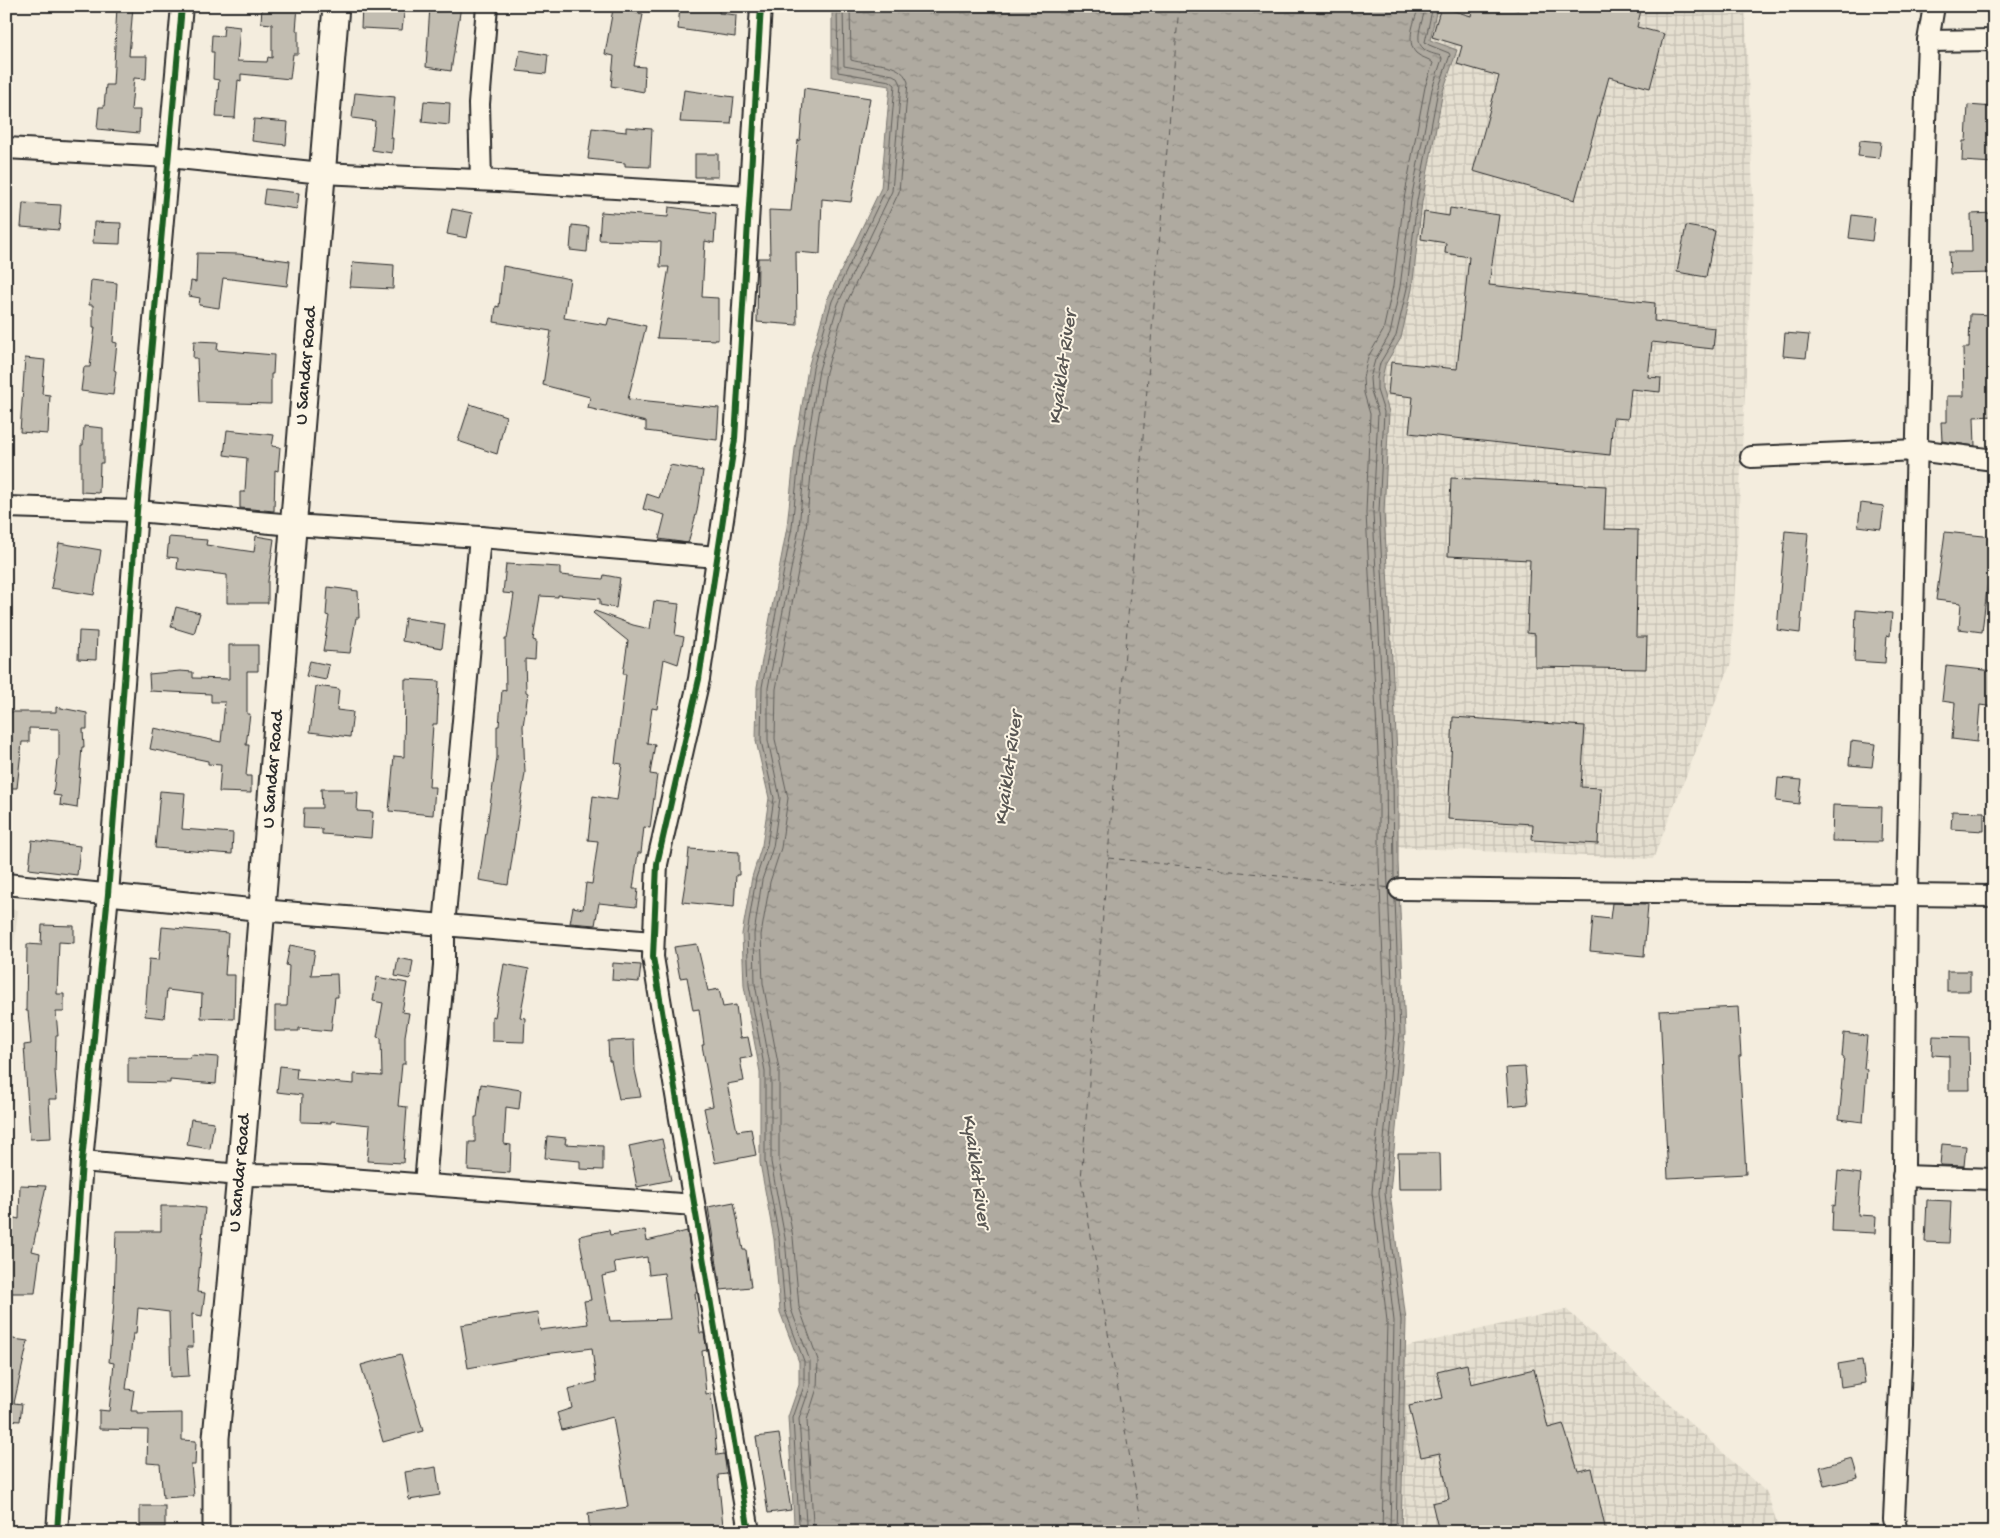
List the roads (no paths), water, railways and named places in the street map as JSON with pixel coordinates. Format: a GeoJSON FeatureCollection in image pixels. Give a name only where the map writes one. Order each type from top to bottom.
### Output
{"type":"FeatureCollection","features":[{"type":"Feature","properties":{"kind":"main road","name":"U Sandar Road"},"geometry":{"type":"LineString","coordinates":[[216,1532],[216,1438],[240,1176],[260,910],[336,6]]}},
{"type":"Feature","properties":{"kind":"street"},"geometry":{"type":"LineString","coordinates":[[57,1532],[82,1161],[108,894],[137,511],[182,6]]}},
{"type":"Feature","properties":{"kind":"street"},"geometry":{"type":"LineString","coordinates":[[481,180],[479,104],[488,6]]}},
{"type":"Feature","properties":{"kind":"street"},"geometry":{"type":"LineString","coordinates":[[749,1532],[653,958],[657,864],[698,679],[735,439],[761,6]]}},
{"type":"Feature","properties":{"kind":"street"},"geometry":{"type":"LineString","coordinates":[[1897,1532],[1894,1520],[1902,1344],[1907,895],[1917,450],[1928,41],[1934,6]]}},
{"type":"Feature","properties":{"kind":"street"},"geometry":{"type":"LineString","coordinates":[[1928,41],[1994,40]]}},
{"type":"Feature","properties":{"kind":"street"},"geometry":{"type":"LineString","coordinates":[[6,148],[170,157],[322,173],[481,180],[749,196]]}},
{"type":"Feature","properties":{"kind":"street"},"geometry":{"type":"LineString","coordinates":[[1751,457],[1917,450],[1994,460]]}},
{"type":"Feature","properties":{"kind":"street"},"geometry":{"type":"LineString","coordinates":[[6,507],[137,511],[293,525],[480,537],[717,557]]}},
{"type":"Feature","properties":{"kind":"street"},"geometry":{"type":"LineString","coordinates":[[425,1184],[444,965],[444,926],[480,537]]}},
{"type":"Feature","properties":{"kind":"street"},"geometry":{"type":"LineString","coordinates":[[6,884],[260,910],[654,942]]}},
{"type":"Feature","properties":{"kind":"street"},"geometry":{"type":"LineString","coordinates":[[1400,889],[1994,896]]}},
{"type":"Feature","properties":{"kind":"street"},"geometry":{"type":"LineString","coordinates":[[82,1161],[240,1176],[310,1176],[694,1205]]}},
{"type":"Feature","properties":{"kind":"street"},"geometry":{"type":"LineString","coordinates":[[1903,1176],[1994,1179]]}},
{"type":"Feature","properties":{"kind":"water","name":"Kyaiklat River"},"geometry":{"type":"Polygon","coordinates":[[[832,6],[1441,6],[1437,8],[1430,40],[1457,50],[1443,91],[1422,202],[1412,289],[1401,338],[1385,365],[1382,378],[1382,389],[1389,412],[1384,512],[1398,772],[1398,862],[1405,1033],[1390,1193],[1406,1320],[1401,1532],[792,1532],[794,1523],[788,1417],[799,1385],[799,1362],[780,1312],[774,1239],[760,1163],[760,1072],[744,986],[742,934],[752,877],[762,845],[769,798],[756,741],[757,687],[787,527],[795,449],[808,368],[827,300],[881,188],[890,86],[832,77],[832,6]]]}}]}
